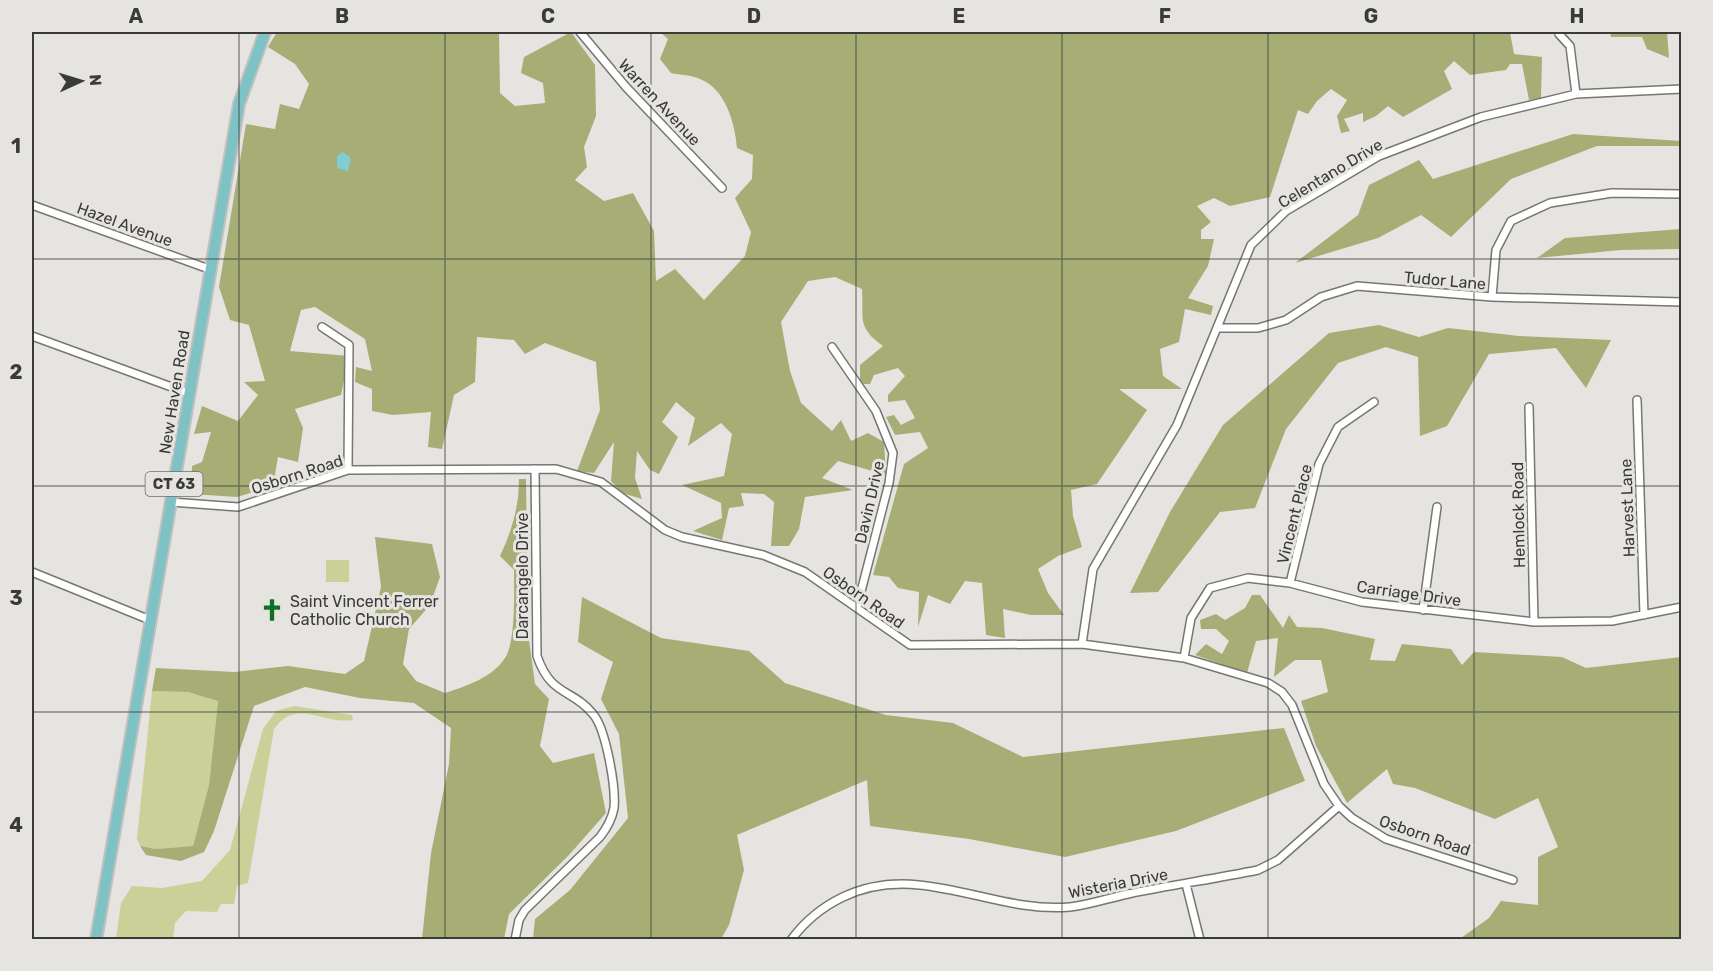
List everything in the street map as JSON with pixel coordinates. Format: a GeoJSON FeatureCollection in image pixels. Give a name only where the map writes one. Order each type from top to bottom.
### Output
{"type":"FeatureCollection","features":[{"type":"Feature","properties":{"kind":"main road","name":"New Haven Road"},"geometry":{"type":"LineString","coordinates":[[96,939],[238,104],[265,32]]}},
{"type":"Feature","properties":{"kind":"street","name":"Warren Avenue"},"geometry":{"type":"LineString","coordinates":[[580,32],[626,87],[722,188]]}},
{"type":"Feature","properties":{"kind":"street"},"geometry":{"type":"LineString","coordinates":[[1559,34],[1570,46],[1576,94]]}},
{"type":"Feature","properties":{"kind":"street","name":"Celentano Drive"},"geometry":{"type":"LineString","coordinates":[[1082,644],[1093,569],[1177,424],[1251,245],[1286,211],[1378,156],[1481,117],[1576,94],[1682,89]]}},
{"type":"Feature","properties":{"kind":"street"},"geometry":{"type":"LineString","coordinates":[[1492,297],[1496,250],[1511,221],[1550,203],[1612,193],[1682,195]]}},
{"type":"Feature","properties":{"kind":"street","name":"Hazel Avenue"},"geometry":{"type":"LineString","coordinates":[[32,205],[209,269]]}},
{"type":"Feature","properties":{"kind":"street","name":"Tudor Lane"},"geometry":{"type":"LineString","coordinates":[[1217,328],[1258,328],[1286,320],[1321,297],[1357,286],[1492,297],[1682,302]]}},
{"type":"Feature","properties":{"kind":"street"},"geometry":{"type":"LineString","coordinates":[[322,327],[349,345],[348,470]]}},
{"type":"Feature","properties":{"kind":"street"},"geometry":{"type":"LineString","coordinates":[[32,336],[188,393]]}},
{"type":"Feature","properties":{"kind":"street","name":"Davin Drive"},"geometry":{"type":"LineString","coordinates":[[832,347],[876,411],[893,453],[889,483],[857,608]]}},
{"type":"Feature","properties":{"kind":"street","name":"Harvest Lane"},"geometry":{"type":"LineString","coordinates":[[1637,400],[1644,615]]}},
{"type":"Feature","properties":{"kind":"street","name":"Vincent Place"},"geometry":{"type":"LineString","coordinates":[[1290,583],[1319,464],[1338,428],[1374,402]]}},
{"type":"Feature","properties":{"kind":"street","name":"Hemlock Road"},"geometry":{"type":"LineString","coordinates":[[1530,407],[1534,622]]}},
{"type":"Feature","properties":{"kind":"street","name":"Darcangelo Drive"},"geometry":{"type":"LineString","coordinates":[[515,939],[519,920],[525,910],[600,837],[609,825],[614,806],[604,736],[599,723],[591,711],[550,681],[537,656],[535,469]]}},
{"type":"Feature","properties":{"kind":"street","name":"Osborn Road"},"geometry":{"type":"LineString","coordinates":[[171,502],[238,507],[348,470],[556,469],[601,482],[665,530],[682,537],[763,555],[806,572],[910,645],[1082,644],[1184,658],[1268,684],[1282,692],[1292,705],[1324,784],[1339,806],[1368,829],[1386,838],[1513,880]]}},
{"type":"Feature","properties":{"kind":"street"},"geometry":{"type":"LineString","coordinates":[[1423,610],[1437,507]]}},
{"type":"Feature","properties":{"kind":"street"},"geometry":{"type":"LineString","coordinates":[[32,572],[150,620]]}},
{"type":"Feature","properties":{"kind":"street","name":"Carriage Drive"},"geometry":{"type":"LineString","coordinates":[[1184,658],[1191,618],[1210,588],[1248,578],[1290,583],[1362,602],[1534,622],[1612,621],[1682,607]]}},
{"type":"Feature","properties":{"kind":"street","name":"Wisteria Drive"},"geometry":{"type":"LineString","coordinates":[[791,939],[801,926],[824,907],[864,887],[885,884],[934,885],[1001,903],[1070,907],[1257,870],[1278,860],[1339,806]]}},
{"type":"Feature","properties":{"kind":"street"},"geometry":{"type":"LineString","coordinates":[[1186,884],[1200,939]]}},
{"type":"Feature","properties":{"kind":"green space"},"geometry":{"type":"Polygon","coordinates":[[[277,32],[499,32],[500,93],[515,106],[545,103],[543,83],[521,73],[524,57],[571,32],[595,65],[596,116],[584,147],[587,167],[575,180],[604,201],[633,193],[654,231],[656,281],[675,269],[704,300],[745,256],[751,232],[735,198],[752,179],[753,155],[737,148],[731,118],[723,99],[716,91],[709,84],[697,78],[671,73],[660,59],[668,39],[660,32],[1510,32],[1514,54],[1542,57],[1541,98],[1529,100],[1522,64],[1510,64],[1506,70],[1470,75],[1454,61],[1444,71],[1452,89],[1403,117],[1388,106],[1376,116],[1363,122],[1363,113],[1344,119],[1350,131],[1341,133],[1337,116],[1347,100],[1331,89],[1317,101],[1308,114],[1298,110],[1270,197],[1230,206],[1214,198],[1197,206],[1211,222],[1201,230],[1201,239],[1214,239],[1208,266],[1188,298],[1213,306],[1211,315],[1185,309],[1179,342],[1160,349],[1163,376],[1182,389],[1119,389],[1147,410],[1097,484],[1071,490],[1073,516],[1082,547],[1058,556],[1038,569],[1048,593],[1064,615],[1031,615],[1003,609],[1005,638],[986,635],[982,583],[965,581],[950,604],[928,595],[918,627],[919,592],[898,588],[889,577],[873,575],[904,464],[928,448],[920,432],[895,435],[886,417],[894,415],[901,425],[915,418],[905,400],[888,402],[888,395],[905,376],[898,368],[874,375],[870,384],[860,384],[860,365],[883,346],[865,327],[862,315],[862,289],[835,277],[808,281],[781,322],[790,371],[801,403],[832,431],[841,420],[851,441],[868,433],[884,442],[886,475],[838,461],[822,478],[853,490],[805,497],[799,529],[789,546],[771,546],[774,502],[764,494],[741,493],[744,506],[729,508],[722,540],[693,531],[722,518],[721,503],[682,485],[724,476],[732,434],[721,423],[688,446],[695,418],[676,402],[662,422],[678,437],[659,474],[650,470],[637,451],[635,478],[642,499],[622,493],[611,481],[614,442],[594,473],[577,471],[600,410],[596,362],[545,343],[525,354],[514,340],[477,337],[475,382],[454,395],[442,449],[428,447],[431,412],[393,415],[372,411],[372,389],[355,382],[356,367],[372,371],[365,339],[315,307],[301,310],[290,351],[349,356],[341,395],[295,409],[303,428],[298,462],[278,457],[273,486],[237,497],[191,494],[192,466],[202,462],[211,432],[194,434],[202,406],[238,421],[258,395],[244,382],[265,381],[249,325],[230,320],[219,287],[246,124],[275,129],[280,104],[299,109],[309,84],[295,64],[268,47],[277,32]]]}},
{"type":"Feature","properties":{"kind":"green space"},"geometry":{"type":"Polygon","coordinates":[[[1610,32],[1667,32],[1669,58],[1647,49],[1642,37],[1611,37],[1610,32]]]}},
{"type":"Feature","properties":{"kind":"green space"},"geometry":{"type":"Polygon","coordinates":[[[1573,134],[1681,141],[1681,146],[1597,146],[1511,179],[1451,237],[1421,215],[1378,238],[1295,263],[1358,215],[1369,185],[1419,160],[1433,179],[1573,134]]]}},
{"type":"Feature","properties":{"kind":"green space"},"geometry":{"type":"Polygon","coordinates":[[[1681,229],[1681,249],[1621,250],[1537,258],[1565,238],[1681,229]]]}},
{"type":"Feature","properties":{"kind":"green space"},"geometry":{"type":"Polygon","coordinates":[[[1379,325],[1419,337],[1448,328],[1519,336],[1611,340],[1586,388],[1556,348],[1489,354],[1447,426],[1420,436],[1418,357],[1386,347],[1338,363],[1286,429],[1255,508],[1220,512],[1158,592],[1130,593],[1170,512],[1223,425],[1329,333],[1379,325]]]}},
{"type":"Feature","properties":{"kind":"green space"},"geometry":{"type":"Polygon","coordinates":[[[519,479],[526,479],[528,633],[535,684],[549,699],[540,746],[553,763],[594,753],[606,813],[569,855],[509,914],[504,939],[422,939],[431,853],[449,764],[451,728],[414,703],[360,698],[305,687],[254,706],[214,831],[204,852],[181,861],[146,855],[140,846],[156,849],[193,846],[209,785],[218,701],[188,692],[152,691],[156,668],[235,672],[288,666],[345,674],[364,661],[381,587],[375,537],[432,544],[440,577],[430,605],[409,629],[403,664],[416,681],[445,693],[486,676],[505,658],[511,640],[514,616],[514,570],[500,556],[514,518],[519,479]]]}},
{"type":"Feature","properties":{"kind":"green space"},"geometry":{"type":"Polygon","coordinates":[[[326,560],[349,560],[349,582],[326,582],[326,560]]]}},
{"type":"Feature","properties":{"kind":"green space"},"geometry":{"type":"Polygon","coordinates":[[[1252,595],[1260,595],[1283,628],[1289,615],[1297,627],[1322,628],[1375,639],[1370,660],[1395,661],[1402,644],[1451,649],[1462,665],[1474,652],[1562,657],[1586,668],[1681,657],[1681,939],[1461,938],[1489,918],[1501,901],[1538,905],[1538,857],[1558,847],[1538,798],[1495,819],[1415,788],[1393,784],[1387,769],[1347,803],[1316,746],[1301,701],[1328,692],[1321,660],[1295,660],[1274,677],[1278,638],[1256,641],[1247,673],[1195,655],[1206,644],[1222,654],[1229,641],[1216,629],[1201,629],[1200,620],[1216,614],[1225,620],[1245,608],[1252,595]]]}},
{"type":"Feature","properties":{"kind":"green space"},"geometry":{"type":"Polygon","coordinates":[[[582,597],[661,638],[749,651],[785,683],[886,715],[953,723],[1023,757],[1284,728],[1305,781],[1176,831],[1065,857],[969,839],[870,826],[867,780],[737,835],[744,870],[729,925],[721,939],[533,939],[535,919],[570,890],[628,818],[619,734],[601,699],[613,662],[578,642],[582,597]]]}},
{"type":"Feature","properties":{"kind":"green space"},"geometry":{"type":"Polygon","coordinates":[[[152,691],[188,692],[218,700],[209,785],[193,846],[156,849],[140,846],[137,839],[152,691]]]}},
{"type":"Feature","properties":{"kind":"green space"},"geometry":{"type":"Polygon","coordinates":[[[294,706],[352,715],[353,720],[342,721],[301,713],[283,720],[274,729],[248,883],[237,886],[234,904],[221,904],[217,912],[186,911],[175,923],[173,939],[116,939],[121,903],[132,886],[162,888],[202,881],[230,850],[263,729],[276,711],[294,706]]]}},
{"type":"Feature","properties":{"kind":"water"},"geometry":{"type":"Polygon","coordinates":[[[343,152],[351,158],[348,171],[337,168],[337,156],[343,152]]]}},
{"type":"Feature","properties":{"kind":"place","name":"Saint Vincent Ferrer Catholic Church"},"geometry":{"type":"Point","coordinates":[272,610]}}]}
